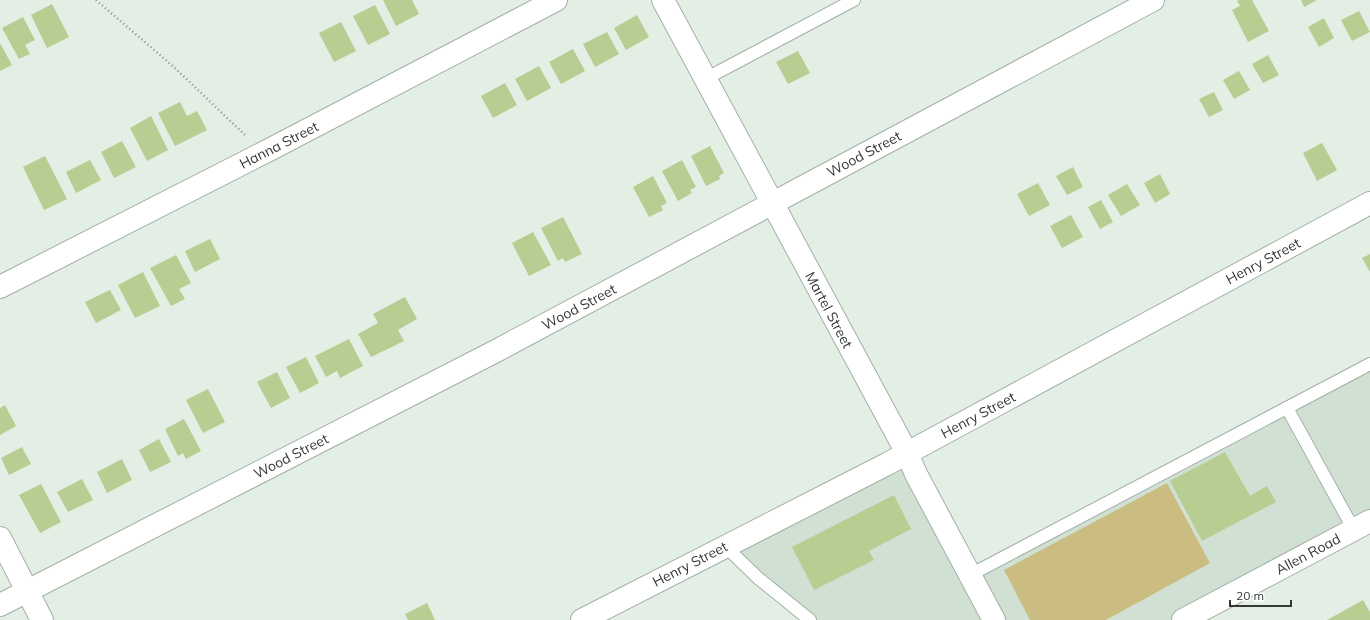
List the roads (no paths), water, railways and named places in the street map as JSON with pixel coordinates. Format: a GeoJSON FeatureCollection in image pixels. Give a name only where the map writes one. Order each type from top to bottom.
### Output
{"type":"FeatureCollection","features":[{"type":"Feature","properties":{"kind":"street","name":"Hanna Street"},"geometry":{"type":"LineString","coordinates":[[0,287],[263,153],[556,0]]}},
{"type":"Feature","properties":{"kind":"street","name":"Martel Street"},"geometry":{"type":"LineString","coordinates":[[663,0],[907,453],[916,474],[994,620]]}},
{"type":"Feature","properties":{"kind":"street","name":"Wood Street"},"geometry":{"type":"LineString","coordinates":[[0,605],[496,351],[1153,0]]}},
{"type":"Feature","properties":{"kind":"street","name":"Henry Street"},"geometry":{"type":"LineString","coordinates":[[582,620],[907,453],[1370,203]]}},
{"type":"Feature","properties":{"kind":"street","name":"Allen Road"},"geometry":{"type":"LineString","coordinates":[[1183,620],[1362,525]]}},
{"type":"Feature","properties":{"kind":"street"},"geometry":{"type":"LineString","coordinates":[[0,538],[42,620]]}},
{"type":"Feature","properties":{"kind":"lane"},"geometry":{"type":"LineString","coordinates":[[705,79],[854,0]]}},
{"type":"Feature","properties":{"kind":"lane"},"geometry":{"type":"LineString","coordinates":[[970,575],[1370,364]]}},
{"type":"Feature","properties":{"kind":"lane"},"geometry":{"type":"LineString","coordinates":[[1287,408],[1362,525]]}},
{"type":"Feature","properties":{"kind":"lane"},"geometry":{"type":"LineString","coordinates":[[724,546],[758,578],[810,620]]}}]}
